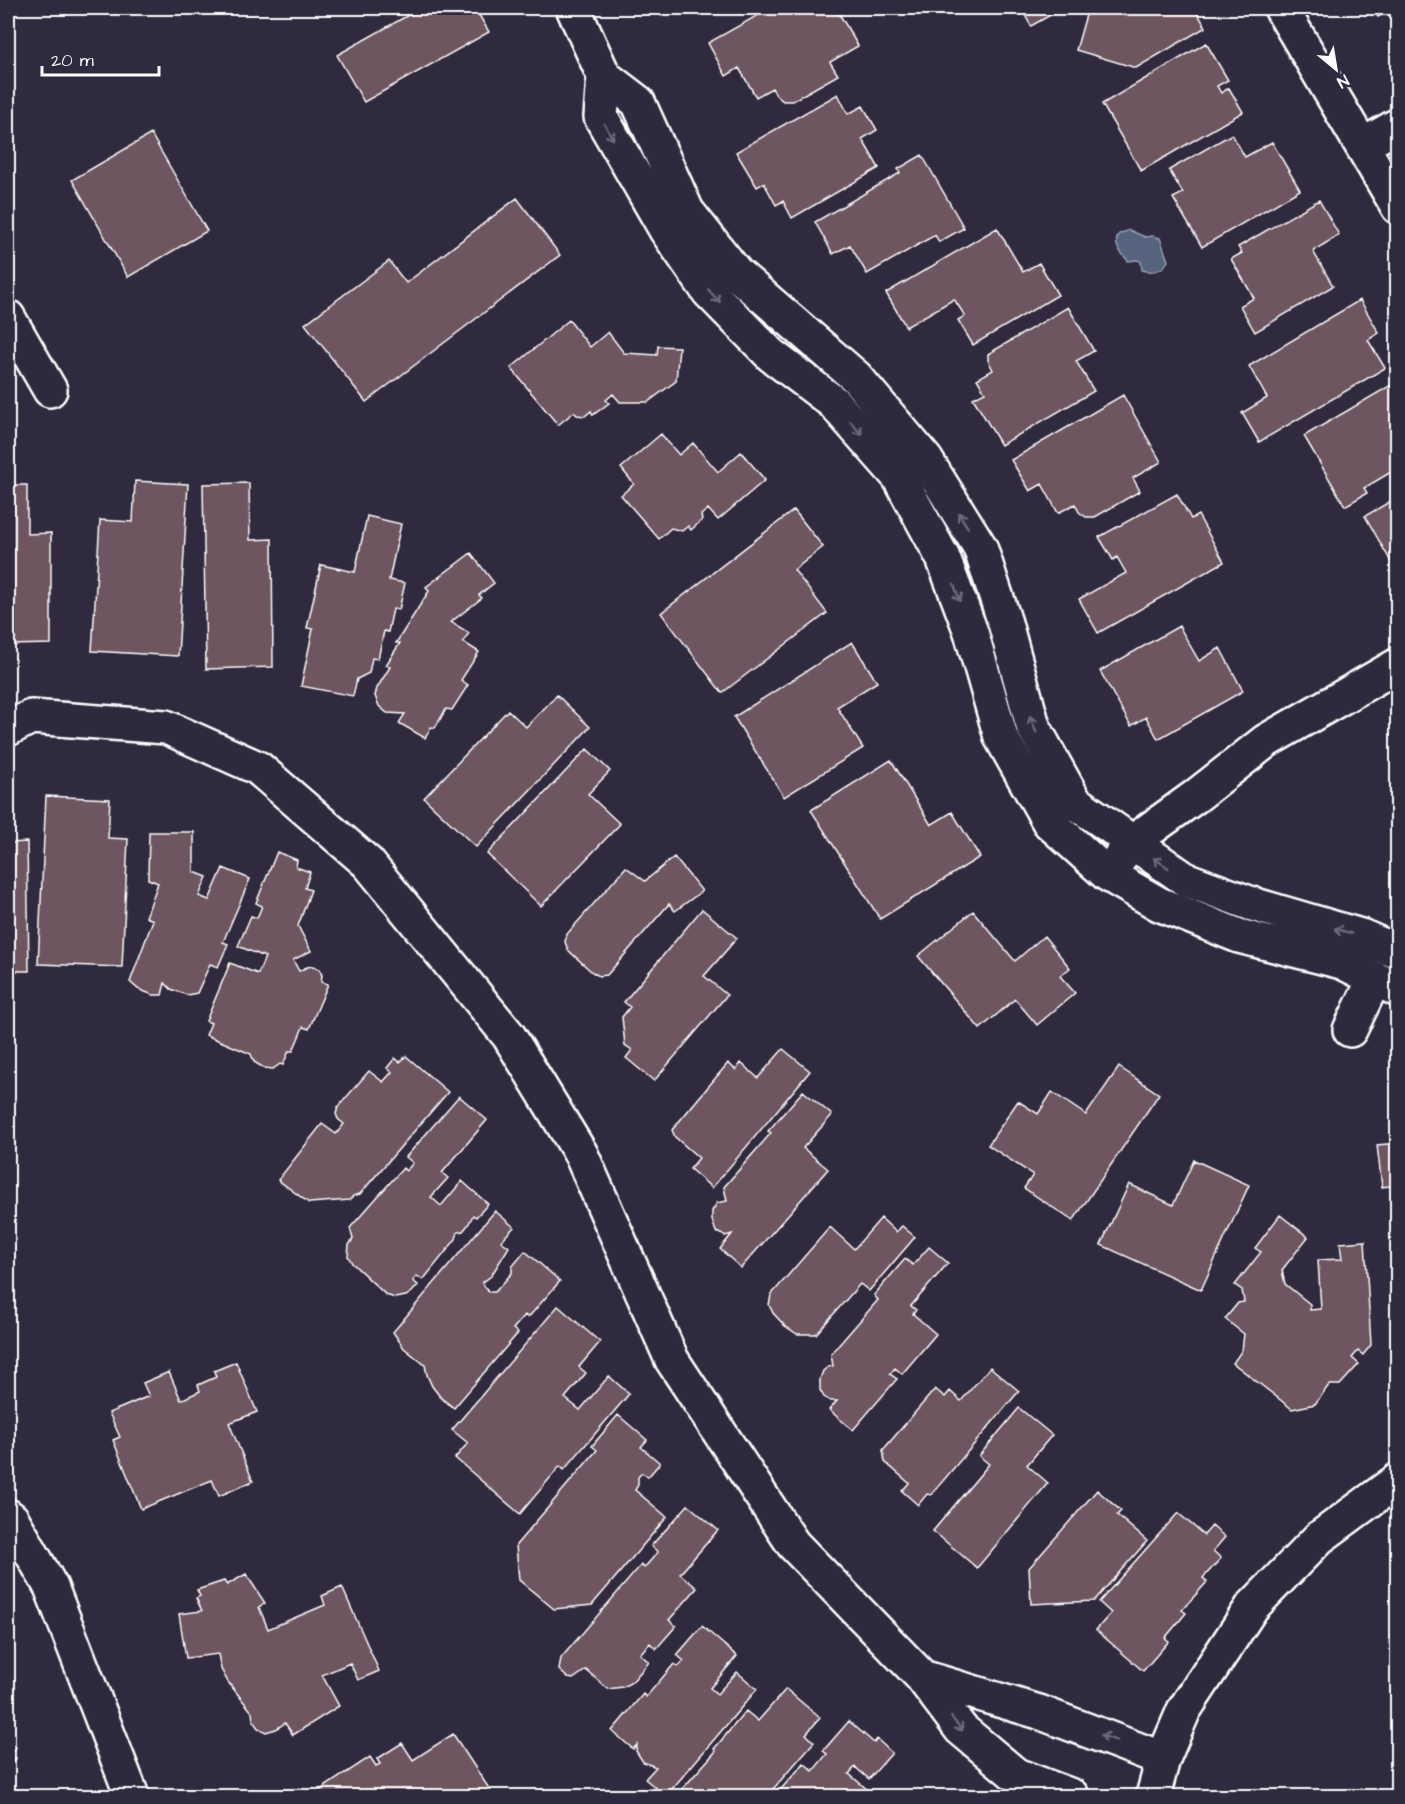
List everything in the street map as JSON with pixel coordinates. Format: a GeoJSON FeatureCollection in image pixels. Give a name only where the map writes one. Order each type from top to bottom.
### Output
{"type":"FeatureCollection","features":[{"type":"Feature","properties":{"kind":"street"},"geometry":{"type":"LineString","coordinates":[[573,8],[604,76],[638,102],[687,211],[737,274],[856,377],[926,460],[980,547],[1005,623],[1033,726],[1075,802],[1185,879],[1252,904],[1361,936],[1398,952]]}},
{"type":"Feature","properties":{"kind":"street"},"geometry":{"type":"LineString","coordinates":[[1281,8],[1398,207]]}},
{"type":"Feature","properties":{"kind":"street"},"geometry":{"type":"LineString","coordinates":[[604,76],[601,117],[666,230],[709,291],[771,355],[832,402],[899,477],[943,558],[971,632],[1001,737],[1049,822],[1107,874],[1159,904],[1239,936],[1342,962],[1386,984],[1350,1030]]}},
{"type":"Feature","properties":{"kind":"street"},"geometry":{"type":"LineString","coordinates":[[1363,145],[1398,125]]}},
{"type":"Feature","properties":{"kind":"street"},"geometry":{"type":"LineString","coordinates":[[8,317],[50,390]]}},
{"type":"Feature","properties":{"kind":"street"},"geometry":{"type":"LineString","coordinates":[[1107,874],[1131,843],[1266,741],[1398,665]]}},
{"type":"Feature","properties":{"kind":"street"},"geometry":{"type":"LineString","coordinates":[[8,729],[31,717],[166,727],[258,768],[368,863],[509,1036],[581,1154],[672,1360],[793,1544],[922,1677],[961,1729],[1016,1775],[1072,1797]]}},
{"type":"Feature","properties":{"kind":"street"},"geometry":{"type":"LineString","coordinates":[[1153,1797],[1163,1759],[1184,1710],[1252,1607],[1319,1538],[1398,1480]]}},
{"type":"Feature","properties":{"kind":"street"},"geometry":{"type":"LineString","coordinates":[[8,1516],[12,1519],[51,1587],[132,1797]]}},
{"type":"Feature","properties":{"kind":"street"},"geometry":{"type":"LineString","coordinates":[[922,1677],[1039,1712],[1163,1759]]}},
{"type":"Feature","properties":{"kind":"water"},"geometry":{"type":"Polygon","coordinates":[[[1129,230],[1145,237],[1160,238],[1168,261],[1163,267],[1157,271],[1146,271],[1142,270],[1141,262],[1138,260],[1128,261],[1116,242],[1119,234],[1129,230]]]}},
{"type":"Feature","properties":{"kind":"building"},"geometry":{"type":"Polygon","coordinates":[[[421,8],[475,8],[489,32],[364,102],[337,55],[421,8]]]}},
{"type":"Feature","properties":{"kind":"building"},"geometry":{"type":"Polygon","coordinates":[[[771,8],[836,8],[858,46],[830,62],[838,75],[792,101],[783,101],[772,88],[756,97],[739,68],[726,76],[708,43],[771,8]]]}},
{"type":"Feature","properties":{"kind":"building"},"geometry":{"type":"Polygon","coordinates":[[[1021,8],[1063,8],[1031,26],[1021,8]]]}},
{"type":"Feature","properties":{"kind":"building"},"geometry":{"type":"Polygon","coordinates":[[[1099,8],[1194,8],[1206,27],[1136,68],[1076,50],[1086,15],[1099,8]]]}},
{"type":"Feature","properties":{"kind":"building"},"geometry":{"type":"Polygon","coordinates":[[[1373,8],[1398,8],[1398,21],[1391,10],[1378,17],[1373,8]]]}},
{"type":"Feature","properties":{"kind":"building"},"geometry":{"type":"Polygon","coordinates":[[[1206,43],[1228,80],[1217,86],[1221,93],[1229,88],[1243,112],[1141,171],[1102,104],[1206,43]]]}},
{"type":"Feature","properties":{"kind":"building"},"geometry":{"type":"Polygon","coordinates":[[[838,94],[848,114],[863,106],[877,130],[862,139],[879,168],[792,218],[783,201],[776,205],[764,183],[757,187],[736,152],[838,94]]]}},
{"type":"Feature","properties":{"kind":"building"},"geometry":{"type":"Polygon","coordinates":[[[151,134],[207,231],[128,277],[72,180],[151,134]]]}},
{"type":"Feature","properties":{"kind":"building"},"geometry":{"type":"Polygon","coordinates":[[[1232,134],[1245,157],[1272,142],[1300,190],[1202,247],[1173,198],[1183,193],[1169,170],[1232,134]]]}},
{"type":"Feature","properties":{"kind":"building"},"geometry":{"type":"Polygon","coordinates":[[[922,155],[964,228],[939,242],[935,235],[867,274],[850,245],[833,254],[815,222],[900,173],[898,169],[922,155]]]}},
{"type":"Feature","properties":{"kind":"building"},"geometry":{"type":"Polygon","coordinates":[[[517,198],[560,255],[366,402],[305,324],[389,261],[406,283],[517,198]]]}},
{"type":"Feature","properties":{"kind":"building"},"geometry":{"type":"Polygon","coordinates":[[[1319,200],[1339,235],[1313,251],[1333,286],[1255,332],[1240,306],[1254,298],[1231,259],[1242,253],[1238,247],[1319,200]]]}},
{"type":"Feature","properties":{"kind":"building"},"geometry":{"type":"Polygon","coordinates":[[[997,228],[1023,272],[1039,263],[1058,295],[973,345],[958,320],[965,316],[954,299],[906,327],[886,293],[997,228]]]}},
{"type":"Feature","properties":{"kind":"building"},"geometry":{"type":"Polygon","coordinates":[[[1360,300],[1379,333],[1368,340],[1385,368],[1259,442],[1242,413],[1267,398],[1249,366],[1360,300]]]}},
{"type":"Feature","properties":{"kind":"building"},"geometry":{"type":"Polygon","coordinates":[[[1068,307],[1094,351],[1076,361],[1094,391],[1001,445],[973,398],[985,392],[977,379],[993,370],[988,354],[1068,307]]]}},
{"type":"Feature","properties":{"kind":"building"},"geometry":{"type":"Polygon","coordinates":[[[569,320],[590,347],[608,332],[624,353],[657,355],[658,346],[679,347],[676,381],[648,402],[620,402],[613,394],[606,400],[609,403],[593,415],[591,411],[585,416],[574,412],[558,425],[511,368],[569,320]]]}},
{"type":"Feature","properties":{"kind":"building"},"geometry":{"type":"Polygon","coordinates":[[[1398,381],[1398,468],[1364,488],[1367,493],[1345,506],[1304,436],[1398,381]]]}},
{"type":"Feature","properties":{"kind":"building"},"geometry":{"type":"Polygon","coordinates":[[[1123,395],[1161,462],[1133,478],[1140,491],[1095,517],[1086,517],[1079,512],[1075,504],[1058,513],[1042,484],[1030,491],[1011,460],[1123,395]]]}},
{"type":"Feature","properties":{"kind":"building"},"geometry":{"type":"Polygon","coordinates":[[[661,434],[679,455],[693,443],[718,472],[741,452],[765,480],[718,520],[708,509],[701,515],[702,520],[691,530],[688,526],[682,531],[671,528],[659,539],[621,495],[634,484],[621,468],[661,434]]]}},
{"type":"Feature","properties":{"kind":"building"},"geometry":{"type":"Polygon","coordinates":[[[135,481],[188,484],[178,656],[92,651],[100,520],[133,522],[135,481]]]}},
{"type":"Feature","properties":{"kind":"building"},"geometry":{"type":"Polygon","coordinates":[[[249,483],[250,540],[272,539],[273,667],[206,669],[203,484],[249,483]]]}},
{"type":"Feature","properties":{"kind":"building"},"geometry":{"type":"Polygon","coordinates":[[[8,485],[27,485],[27,534],[51,533],[51,644],[8,645],[8,485]]]}},
{"type":"Feature","properties":{"kind":"building"},"geometry":{"type":"Polygon","coordinates":[[[1177,494],[1191,519],[1198,515],[1224,562],[1098,633],[1079,599],[1126,573],[1117,557],[1113,560],[1099,537],[1177,494]]]}},
{"type":"Feature","properties":{"kind":"building"},"geometry":{"type":"Polygon","coordinates":[[[1398,497],[1398,574],[1365,516],[1398,497]]]}},
{"type":"Feature","properties":{"kind":"building"},"geometry":{"type":"Polygon","coordinates":[[[794,510],[823,547],[794,570],[827,613],[722,693],[661,613],[794,510]]]}},
{"type":"Feature","properties":{"kind":"building"},"geometry":{"type":"Polygon","coordinates":[[[367,516],[401,524],[389,580],[405,583],[399,610],[393,609],[388,632],[384,631],[378,659],[372,658],[369,673],[357,679],[353,696],[301,686],[313,629],[307,628],[321,565],[355,572],[367,516]]]}},
{"type":"Feature","properties":{"kind":"building"},"geometry":{"type":"Polygon","coordinates":[[[471,553],[494,583],[479,595],[482,598],[451,622],[469,633],[463,642],[479,652],[461,680],[468,685],[452,710],[446,709],[435,728],[431,727],[425,738],[399,723],[405,714],[387,713],[379,706],[375,696],[377,688],[390,667],[386,665],[400,643],[396,643],[429,591],[426,587],[471,553]]]}},
{"type":"Feature","properties":{"kind":"building"},"geometry":{"type":"Polygon","coordinates":[[[1179,626],[1199,661],[1220,648],[1243,691],[1158,739],[1146,717],[1131,726],[1100,671],[1179,626]]]}},
{"type":"Feature","properties":{"kind":"building"},"geometry":{"type":"Polygon","coordinates":[[[852,642],[877,682],[837,707],[863,748],[784,797],[734,717],[852,642]]]}},
{"type":"Feature","properties":{"kind":"building"},"geometry":{"type":"Polygon","coordinates":[[[557,695],[590,727],[476,847],[424,798],[508,710],[526,727],[557,695]]]}},
{"type":"Feature","properties":{"kind":"building"},"geometry":{"type":"Polygon","coordinates":[[[587,749],[610,771],[588,794],[620,824],[541,906],[487,854],[587,749]]]}},
{"type":"Feature","properties":{"kind":"building"},"geometry":{"type":"Polygon","coordinates":[[[891,760],[931,825],[952,812],[980,857],[880,919],[811,810],[891,760]]]}},
{"type":"Feature","properties":{"kind":"building"},"geometry":{"type":"Polygon","coordinates":[[[46,796],[110,799],[108,838],[128,839],[122,967],[38,964],[46,796]]]}},
{"type":"Feature","properties":{"kind":"building"},"geometry":{"type":"Polygon","coordinates":[[[149,832],[194,832],[194,872],[207,877],[199,896],[209,900],[223,868],[250,879],[223,942],[228,944],[218,967],[210,964],[197,993],[187,995],[171,989],[165,983],[162,995],[153,995],[138,989],[130,982],[153,920],[146,917],[158,883],[148,879],[149,832]]]}},
{"type":"Feature","properties":{"kind":"building"},"geometry":{"type":"Polygon","coordinates":[[[27,842],[29,971],[8,971],[8,843],[27,842]]]}},
{"type":"Feature","properties":{"kind":"building"},"geometry":{"type":"Polygon","coordinates":[[[277,852],[297,860],[296,867],[310,872],[305,888],[311,890],[298,926],[311,951],[293,960],[299,971],[313,966],[319,969],[322,975],[321,982],[328,984],[309,1029],[303,1027],[293,1051],[289,1051],[283,1065],[280,1064],[273,1069],[264,1068],[254,1062],[251,1054],[206,1035],[211,1023],[206,1021],[230,963],[258,974],[265,957],[238,946],[251,916],[257,918],[262,906],[256,903],[277,852]]]}},
{"type":"Feature","properties":{"kind":"building"},"geometry":{"type":"Polygon","coordinates":[[[674,857],[702,891],[675,911],[669,904],[607,975],[599,976],[592,972],[568,950],[565,942],[567,934],[626,867],[645,881],[674,857]]]}},
{"type":"Feature","properties":{"kind":"building"},"geometry":{"type":"Polygon","coordinates":[[[702,909],[737,938],[704,976],[727,995],[654,1081],[626,1058],[632,1050],[625,1045],[622,1017],[630,1007],[624,1002],[702,909]]]}},
{"type":"Feature","properties":{"kind":"building"},"geometry":{"type":"Polygon","coordinates":[[[973,911],[1015,961],[1044,936],[1070,968],[1060,976],[1075,993],[1037,1025],[1015,999],[980,1029],[918,956],[973,911]]]}},
{"type":"Feature","properties":{"kind":"building"},"geometry":{"type":"Polygon","coordinates":[[[783,1049],[810,1071],[712,1188],[690,1169],[699,1158],[675,1137],[672,1130],[728,1063],[736,1070],[741,1063],[758,1078],[783,1049]]]}},
{"type":"Feature","properties":{"kind":"building"},"geometry":{"type":"Polygon","coordinates":[[[406,1056],[448,1092],[360,1194],[353,1196],[350,1200],[309,1203],[278,1180],[322,1124],[336,1134],[344,1124],[336,1114],[338,1107],[369,1071],[383,1082],[392,1072],[387,1068],[395,1058],[400,1062],[406,1056]]]}},
{"type":"Feature","properties":{"kind":"building"},"geometry":{"type":"Polygon","coordinates":[[[1119,1067],[1159,1094],[1073,1221],[1024,1188],[1033,1175],[988,1145],[1018,1101],[1038,1114],[1052,1092],[1086,1115],[1119,1067]]]}},
{"type":"Feature","properties":{"kind":"building"},"geometry":{"type":"Polygon","coordinates":[[[803,1091],[832,1115],[803,1148],[828,1169],[741,1268],[720,1249],[732,1234],[725,1236],[716,1232],[712,1211],[717,1203],[727,1201],[724,1187],[771,1133],[768,1131],[803,1091]]]}},
{"type":"Feature","properties":{"kind":"building"},"geometry":{"type":"Polygon","coordinates":[[[459,1096],[487,1120],[442,1173],[448,1178],[431,1197],[441,1206],[462,1181],[488,1204],[476,1217],[473,1215],[463,1231],[458,1232],[456,1239],[423,1280],[417,1276],[413,1281],[418,1285],[412,1292],[395,1298],[386,1295],[352,1263],[348,1256],[349,1245],[353,1239],[350,1228],[403,1168],[406,1171],[413,1163],[406,1157],[459,1096]]]}},
{"type":"Feature","properties":{"kind":"building"},"geometry":{"type":"Polygon","coordinates":[[[1398,1143],[1398,1185],[1382,1187],[1377,1145],[1398,1143]]]}},
{"type":"Feature","properties":{"kind":"building"},"geometry":{"type":"Polygon","coordinates":[[[1194,1160],[1249,1185],[1201,1290],[1101,1245],[1129,1184],[1173,1205],[1194,1160]]]}},
{"type":"Feature","properties":{"kind":"building"},"geometry":{"type":"Polygon","coordinates":[[[495,1211],[514,1227],[501,1241],[509,1247],[491,1276],[482,1283],[489,1292],[495,1292],[512,1273],[512,1267],[525,1251],[560,1281],[528,1318],[525,1315],[513,1329],[518,1333],[454,1408],[441,1398],[432,1386],[425,1365],[404,1348],[393,1332],[495,1211]]]}},
{"type":"Feature","properties":{"kind":"building"},"geometry":{"type":"Polygon","coordinates":[[[1280,1215],[1308,1237],[1282,1270],[1285,1284],[1310,1304],[1310,1310],[1321,1309],[1318,1260],[1342,1259],[1340,1243],[1365,1241],[1371,1345],[1363,1355],[1358,1351],[1352,1358],[1359,1364],[1340,1385],[1329,1385],[1315,1404],[1292,1409],[1233,1363],[1242,1350],[1244,1334],[1225,1319],[1238,1303],[1244,1302],[1242,1290],[1235,1285],[1261,1252],[1255,1248],[1280,1215]]]}},
{"type":"Feature","properties":{"kind":"building"},"geometry":{"type":"Polygon","coordinates":[[[881,1218],[896,1232],[902,1226],[915,1237],[869,1291],[860,1284],[816,1334],[797,1334],[785,1326],[769,1305],[771,1295],[830,1227],[854,1249],[881,1218]]]}},
{"type":"Feature","properties":{"kind":"building"},"geometry":{"type":"Polygon","coordinates":[[[929,1247],[948,1263],[911,1306],[916,1310],[913,1314],[936,1334],[902,1374],[895,1368],[890,1374],[897,1379],[853,1430],[829,1410],[837,1401],[830,1401],[820,1390],[823,1371],[833,1366],[831,1354],[878,1300],[874,1295],[905,1259],[913,1265],[929,1247]]]}},
{"type":"Feature","properties":{"kind":"building"},"geometry":{"type":"Polygon","coordinates":[[[558,1306],[600,1342],[579,1367],[586,1373],[565,1398],[580,1410],[609,1376],[629,1394],[564,1470],[560,1466],[520,1514],[455,1458],[468,1443],[452,1430],[558,1306]]]}},
{"type":"Feature","properties":{"kind":"building"},"geometry":{"type":"Polygon","coordinates":[[[236,1362],[257,1412],[229,1423],[253,1481],[219,1496],[212,1480],[141,1509],[113,1440],[120,1437],[109,1413],[149,1396],[143,1383],[169,1372],[181,1400],[200,1391],[198,1385],[216,1377],[214,1371],[236,1362]]]}},
{"type":"Feature","properties":{"kind":"building"},"geometry":{"type":"Polygon","coordinates":[[[990,1367],[1019,1391],[931,1495],[927,1494],[918,1505],[902,1491],[909,1483],[885,1462],[883,1450],[935,1389],[945,1397],[950,1391],[961,1401],[990,1367]]]}},
{"type":"Feature","properties":{"kind":"building"},"geometry":{"type":"Polygon","coordinates":[[[1019,1408],[1052,1435],[1027,1465],[1048,1483],[977,1568],[933,1531],[989,1464],[979,1456],[1019,1408]]]}},
{"type":"Feature","properties":{"kind":"building"},"geometry":{"type":"Polygon","coordinates":[[[618,1415],[647,1440],[641,1447],[660,1463],[648,1477],[642,1473],[638,1477],[635,1490],[667,1517],[592,1605],[554,1609],[519,1580],[516,1545],[597,1450],[592,1446],[618,1415]]]}},
{"type":"Feature","properties":{"kind":"building"},"geometry":{"type":"Polygon","coordinates":[[[1097,1490],[1121,1511],[1117,1515],[1147,1541],[1094,1601],[1031,1604],[1029,1568],[1097,1490]]]}},
{"type":"Feature","properties":{"kind":"building"},"geometry":{"type":"Polygon","coordinates":[[[688,1505],[718,1530],[680,1574],[697,1588],[669,1620],[676,1626],[656,1649],[650,1643],[640,1654],[649,1662],[632,1682],[623,1687],[608,1689],[586,1670],[573,1679],[568,1678],[559,1670],[561,1658],[641,1565],[644,1568],[658,1552],[651,1546],[688,1505]]]}},
{"type":"Feature","properties":{"kind":"building"},"geometry":{"type":"Polygon","coordinates":[[[1178,1513],[1204,1535],[1212,1526],[1225,1537],[1213,1551],[1221,1558],[1203,1578],[1207,1582],[1182,1610],[1186,1613],[1165,1638],[1169,1641],[1143,1671],[1096,1630],[1111,1613],[1099,1602],[1178,1513]]]}},
{"type":"Feature","properties":{"kind":"building"},"geometry":{"type":"Polygon","coordinates":[[[246,1574],[265,1603],[259,1607],[268,1629],[325,1605],[322,1596],[342,1587],[379,1671],[358,1680],[350,1663],[322,1675],[339,1706],[293,1735],[285,1723],[266,1732],[258,1728],[253,1721],[252,1712],[228,1682],[221,1669],[218,1654],[186,1658],[179,1614],[202,1611],[196,1598],[200,1596],[197,1590],[224,1581],[227,1585],[246,1574]]]}},
{"type":"Feature","properties":{"kind":"building"},"geometry":{"type":"Polygon","coordinates":[[[702,1626],[737,1656],[710,1688],[717,1694],[737,1672],[757,1689],[666,1796],[645,1779],[656,1767],[643,1762],[636,1751],[637,1745],[633,1749],[612,1731],[643,1694],[646,1697],[674,1664],[678,1667],[684,1661],[677,1655],[702,1626]]]}},
{"type":"Feature","properties":{"kind":"building"},"geometry":{"type":"Polygon","coordinates":[[[786,1689],[820,1718],[806,1734],[814,1742],[767,1796],[676,1796],[716,1751],[714,1749],[746,1711],[758,1721],[786,1689]]]}},
{"type":"Feature","properties":{"kind":"building"},"geometry":{"type":"Polygon","coordinates":[[[849,1721],[874,1743],[877,1739],[892,1753],[869,1779],[855,1767],[849,1774],[875,1796],[775,1796],[804,1763],[813,1771],[827,1754],[823,1751],[849,1721]]]}},
{"type":"Feature","properties":{"kind":"building"},"geometry":{"type":"Polygon","coordinates":[[[453,1734],[494,1796],[315,1796],[314,1794],[370,1757],[376,1766],[380,1764],[377,1759],[402,1743],[413,1760],[453,1734]]]}},
{"type":"Feature","properties":{"kind":"building"},"geometry":{"type":"Polygon","coordinates":[[[8,1743],[16,1747],[11,1757],[16,1758],[9,1770],[8,1743]]]}},
{"type":"Feature","properties":{"kind":"building"},"geometry":{"type":"Polygon","coordinates":[[[11,1788],[24,1795],[8,1796],[11,1788]]]}}]}
